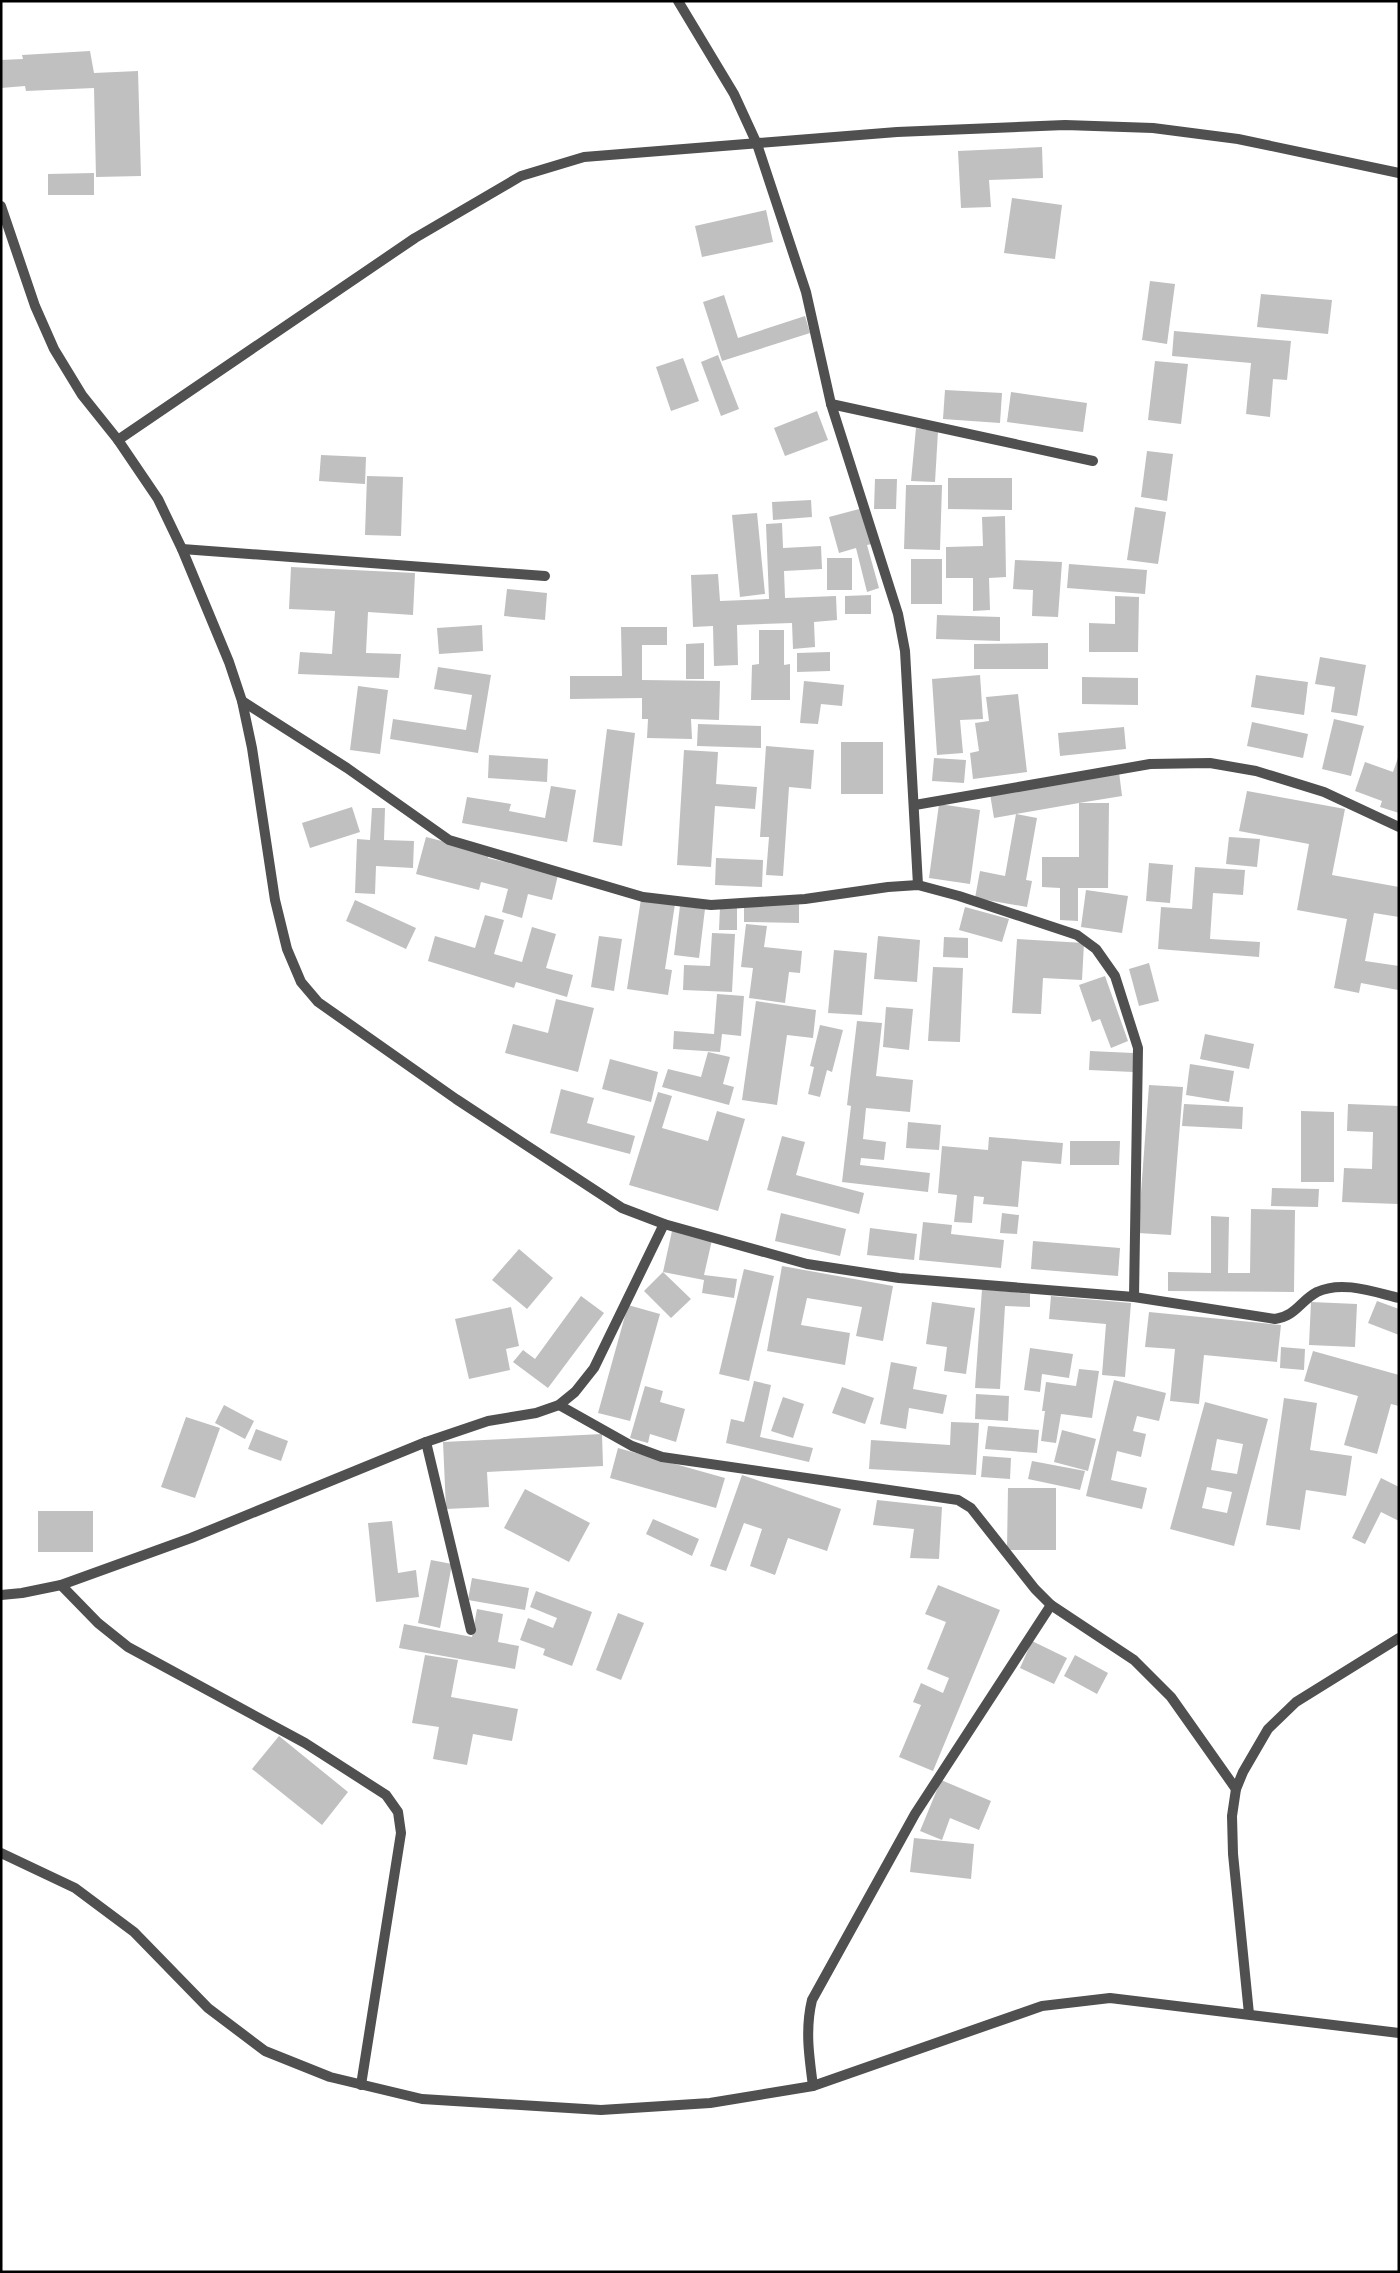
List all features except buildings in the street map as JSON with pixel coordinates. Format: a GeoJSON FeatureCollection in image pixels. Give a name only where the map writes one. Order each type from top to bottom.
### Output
{"type":"FeatureCollection","features":[{"type":"Feature","properties":{"kind":"street"},"geometry":{"type":"LineString","coordinates":[[678,1],[734,94],[757,144],[806,292],[832,404],[898,614],[905,651],[918,885]]}},
{"type":"Feature","properties":{"kind":"street"},"geometry":{"type":"LineString","coordinates":[[118,440],[415,238],[522,176],[584,156],[896,132],[1045,126],[1153,128],[1238,139],[1399,173]]}},
{"type":"Feature","properties":{"kind":"street"},"geometry":{"type":"LineString","coordinates":[[1,206],[35,306],[54,349],[82,395],[118,440],[158,499],[182,548],[229,662],[242,701],[252,748],[275,900],[287,950],[301,982],[318,1002],[456,1099],[622,1208],[664,1224],[807,1264],[899,1278],[1134,1297],[1275,1319],[1291,1315],[1317,1292],[1329,1288],[1348,1287],[1399,1298]]}},
{"type":"Feature","properties":{"kind":"street"},"geometry":{"type":"LineString","coordinates":[[832,404],[1093,461]]}},
{"type":"Feature","properties":{"kind":"street"},"geometry":{"type":"LineString","coordinates":[[182,548],[545,576]]}},
{"type":"Feature","properties":{"kind":"street"},"geometry":{"type":"LineString","coordinates":[[242,701],[346,768],[450,840],[643,897],[711,905],[805,900],[888,886],[918,885],[959,896],[1077,934],[1096,949],[1115,976],[1138,1048],[1134,1297]]}},
{"type":"Feature","properties":{"kind":"street"},"geometry":{"type":"LineString","coordinates":[[915,805],[1150,764],[1210,763],[1256,771],[1324,792],[1399,827]]}},
{"type":"Feature","properties":{"kind":"street"},"geometry":{"type":"LineString","coordinates":[[1,1595],[22,1593],[61,1584],[191,1538],[426,1442],[488,1421],[536,1413],[559,1405],[575,1392],[594,1368],[664,1224]]}},
{"type":"Feature","properties":{"kind":"street"},"geometry":{"type":"LineString","coordinates":[[559,1405],[632,1446],[662,1457],[958,1500],[971,1508],[1035,1589],[1051,1605],[1134,1660],[1172,1697],[1236,1789]]}},
{"type":"Feature","properties":{"kind":"street"},"geometry":{"type":"LineString","coordinates":[[426,1442],[471,1630]]}},
{"type":"Feature","properties":{"kind":"street"},"geometry":{"type":"LineString","coordinates":[[61,1584],[98,1623],[128,1648],[305,1743],[386,1795],[398,1812],[401,1833],[399,1849],[361,2085]]}},
{"type":"Feature","properties":{"kind":"street"},"geometry":{"type":"LineString","coordinates":[[813,2086],[807,2039],[807,2019],[812,2000],[915,1814],[1051,1605]]}},
{"type":"Feature","properties":{"kind":"street"},"geometry":{"type":"LineString","coordinates":[[1250,2014],[1233,1854],[1232,1816],[1236,1789],[1243,1772],[1268,1729],[1296,1702],[1399,1638]]}},
{"type":"Feature","properties":{"kind":"street"},"geometry":{"type":"LineString","coordinates":[[1,1853],[75,1888],[120,1921],[134,1932],[208,2008],[265,2051],[330,2078],[422,2099],[601,2110],[710,2103],[813,2086],[1042,2006],[1110,1998],[1399,2033]]}}]}
